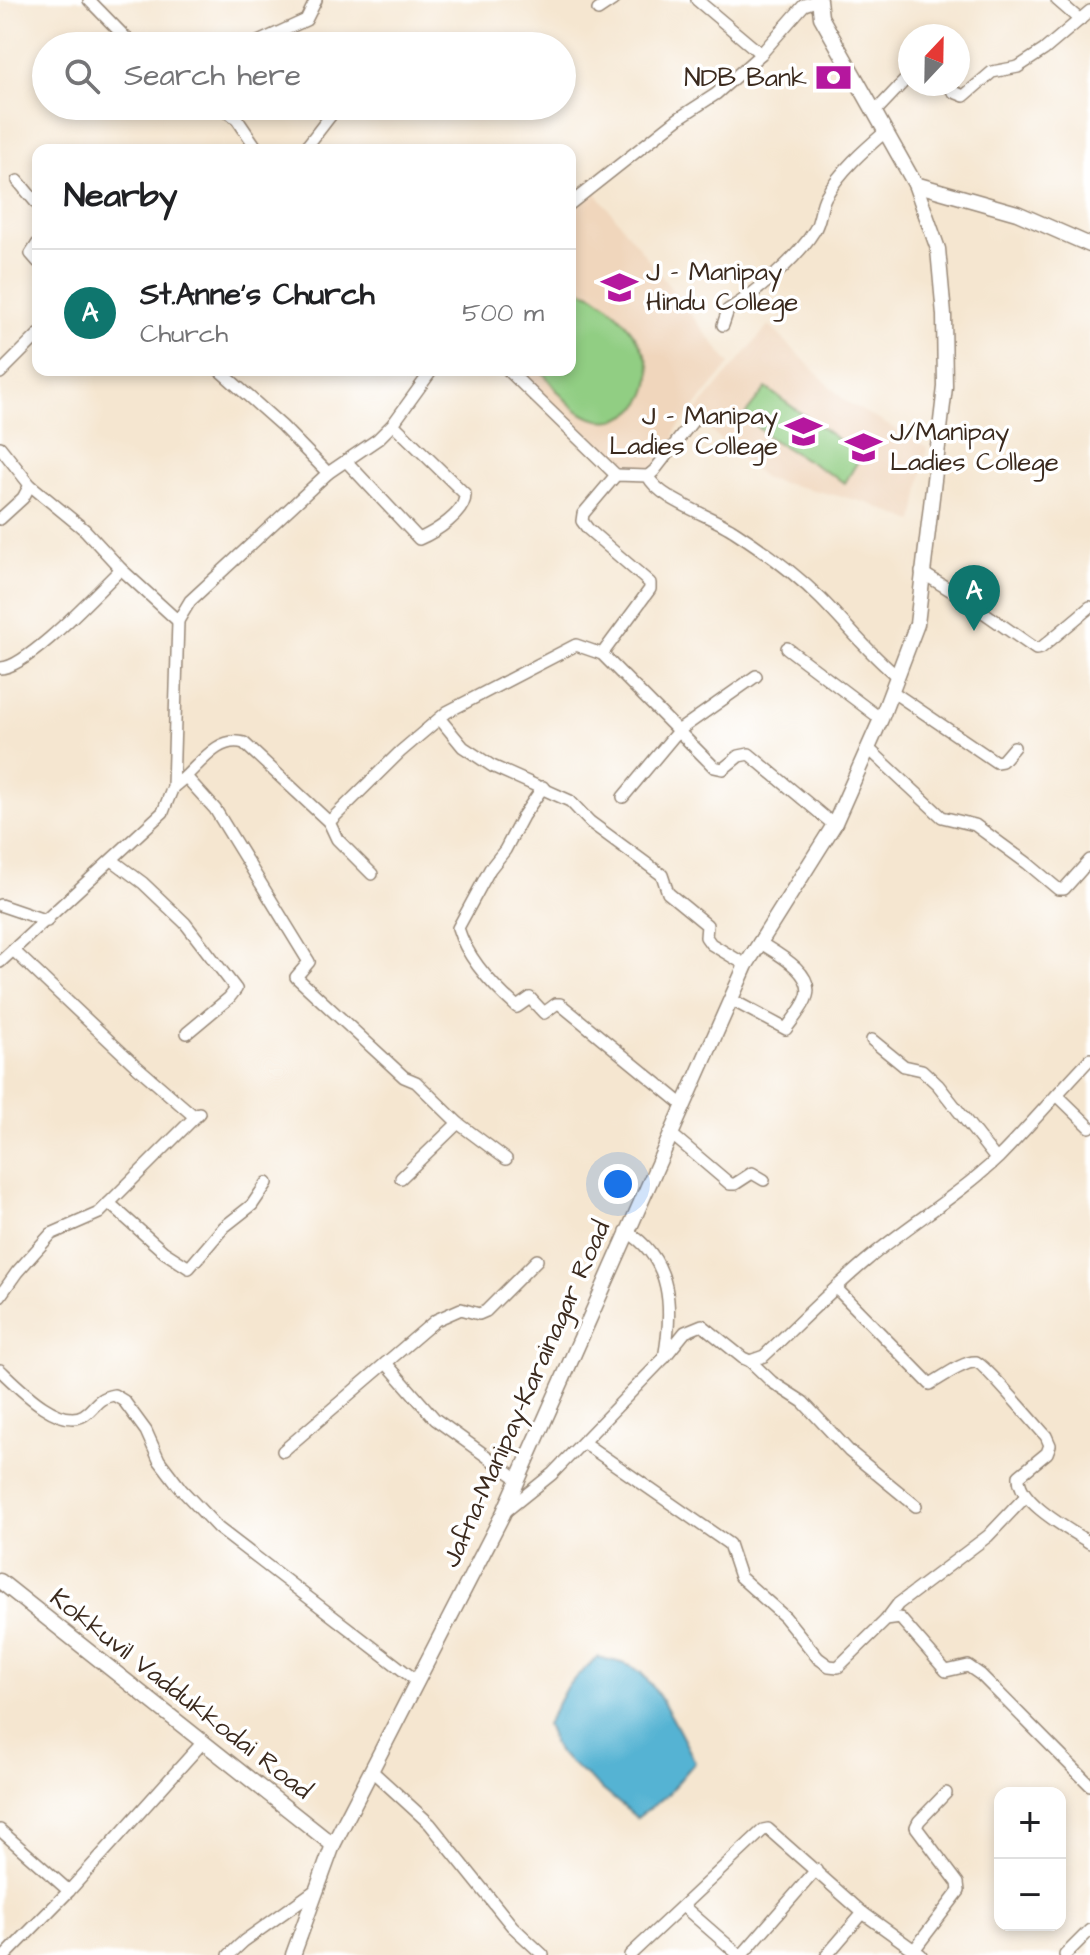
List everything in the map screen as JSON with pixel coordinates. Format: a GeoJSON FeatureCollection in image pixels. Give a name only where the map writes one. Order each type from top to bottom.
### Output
{"type":"FeatureCollection","features":[{"type":"Feature","properties":{"kind":"main road","name":"Jafna-Manipay-Karainagar Road"},"geometry":{"type":"LineString","coordinates":[[293,1955],[333,1845],[503,1514],[746,965],[834,825],[881,719],[917,624],[945,387],[944,315],[938,249],[915,184],[821,17],[819,0]]}},
{"type":"Feature","properties":{"kind":"main road"},"geometry":{"type":"LineString","coordinates":[[915,184],[1017,213],[1090,245]]}},
{"type":"Feature","properties":{"kind":"main road","name":"Kokkuvil Vaddukkodai Road"},"geometry":{"type":"LineString","coordinates":[[0,1581],[333,1845]]}},
{"type":"Feature","properties":{"kind":"street"},"geometry":{"type":"LineString","coordinates":[[89,0],[120,32]]}},
{"type":"Feature","properties":{"kind":"street"},"geometry":{"type":"LineString","coordinates":[[280,32],[306,20],[316,0]]}},
{"type":"Feature","properties":{"kind":"street"},"geometry":{"type":"LineString","coordinates":[[598,10],[613,0]]}},
{"type":"Feature","properties":{"kind":"street"},"geometry":{"type":"LineString","coordinates":[[697,0],[761,54]]}},
{"type":"Feature","properties":{"kind":"street"},"geometry":{"type":"LineString","coordinates":[[576,199],[679,118],[716,94],[761,54],[804,5],[819,0]]}},
{"type":"Feature","properties":{"kind":"street"},"geometry":{"type":"LineString","coordinates":[[1057,0],[1080,20]]}},
{"type":"Feature","properties":{"kind":"street"},"geometry":{"type":"LineString","coordinates":[[970,91],[992,72],[1018,67],[1044,50],[1090,11]]}},
{"type":"Feature","properties":{"kind":"street"},"geometry":{"type":"LineString","coordinates":[[874,113],[898,88]]}},
{"type":"Feature","properties":{"kind":"street"},"geometry":{"type":"LineString","coordinates":[[238,120],[254,144]]}},
{"type":"Feature","properties":{"kind":"street"},"geometry":{"type":"LineString","coordinates":[[309,144],[327,120]]}},
{"type":"Feature","properties":{"kind":"street"},"geometry":{"type":"LineString","coordinates":[[723,325],[728,310],[777,273],[815,230],[826,196],[860,153],[885,132]]}},
{"type":"Feature","properties":{"kind":"street"},"geometry":{"type":"LineString","coordinates":[[18,181],[32,198]]}},
{"type":"Feature","properties":{"kind":"street"},"geometry":{"type":"LineString","coordinates":[[0,373],[32,341]]}},
{"type":"Feature","properties":{"kind":"street"},"geometry":{"type":"LineString","coordinates":[[226,376],[282,426],[328,473]]}},
{"type":"Feature","properties":{"kind":"street"},"geometry":{"type":"LineString","coordinates":[[0,962],[163,812],[173,787],[178,621],[190,601],[328,473],[378,439],[393,424],[428,376]]}},
{"type":"Feature","properties":{"kind":"street"},"geometry":{"type":"LineString","coordinates":[[514,376],[616,475],[648,476]]}},
{"type":"Feature","properties":{"kind":"street"},"geometry":{"type":"LineString","coordinates":[[648,476],[692,422]]}},
{"type":"Feature","properties":{"kind":"street"},"geometry":{"type":"LineString","coordinates":[[346,461],[419,539],[447,521],[463,505],[465,494],[393,424]]}},
{"type":"Feature","properties":{"kind":"street"},"geometry":{"type":"LineString","coordinates":[[0,447],[30,485],[85,530],[121,569],[178,621]]}},
{"type":"Feature","properties":{"kind":"street"},"geometry":{"type":"LineString","coordinates":[[602,654],[650,589],[650,583],[601,542],[582,521],[583,514],[616,475]]}},
{"type":"Feature","properties":{"kind":"street"},"geometry":{"type":"LineString","coordinates":[[648,476],[658,491],[733,530],[792,573],[822,600],[878,661],[895,685],[996,762],[1002,761],[1014,747]]}},
{"type":"Feature","properties":{"kind":"street"},"geometry":{"type":"LineString","coordinates":[[0,519],[23,498],[30,485]]}},
{"type":"Feature","properties":{"kind":"street"},"geometry":{"type":"LineString","coordinates":[[0,668],[18,663],[62,627],[121,569]]}},
{"type":"Feature","properties":{"kind":"street"},"geometry":{"type":"LineString","coordinates":[[921,572],[1036,649],[1090,607]]}},
{"type":"Feature","properties":{"kind":"street"},"geometry":{"type":"LineString","coordinates":[[329,822],[400,752],[440,719],[576,645],[602,654],[714,767],[723,769],[739,756],[749,754],[834,825]]}},
{"type":"Feature","properties":{"kind":"street"},"geometry":{"type":"LineString","coordinates":[[787,648],[881,719]]}},
{"type":"Feature","properties":{"kind":"street"},"geometry":{"type":"LineString","coordinates":[[623,797],[678,731],[756,676]]}},
{"type":"Feature","properties":{"kind":"street"},"geometry":{"type":"LineString","coordinates":[[440,719],[463,747],[492,766],[570,801],[590,822],[662,875],[668,893],[707,925],[706,937],[711,944],[746,965]]}},
{"type":"Feature","properties":{"kind":"street"},"geometry":{"type":"LineString","coordinates":[[173,787],[187,778],[218,746],[234,740],[244,743],[329,822],[337,839],[372,874]]}},
{"type":"Feature","properties":{"kind":"street"},"geometry":{"type":"LineString","coordinates":[[868,748],[942,817],[975,825],[1058,889],[1064,889],[1090,860]]}},
{"type":"Feature","properties":{"kind":"street"},"geometry":{"type":"LineString","coordinates":[[187,778],[215,809],[309,962],[296,977],[404,1077],[416,1082],[458,1123],[506,1159]]}},
{"type":"Feature","properties":{"kind":"street"},"geometry":{"type":"LineString","coordinates":[[543,787],[490,869],[458,928],[462,942],[498,991],[517,1007],[530,998],[544,1013],[560,1004],[682,1104]]}},
{"type":"Feature","properties":{"kind":"street"},"geometry":{"type":"LineString","coordinates":[[112,860],[143,883],[185,923],[236,989],[187,1033]]}},
{"type":"Feature","properties":{"kind":"street"},"geometry":{"type":"LineString","coordinates":[[0,905],[47,921]]}},
{"type":"Feature","properties":{"kind":"street"},"geometry":{"type":"LineString","coordinates":[[730,999],[786,1029],[807,999],[809,986],[804,976],[782,956],[759,942]]}},
{"type":"Feature","properties":{"kind":"street"},"geometry":{"type":"LineString","coordinates":[[0,1296],[51,1234],[99,1213],[197,1115],[135,1065],[13,950]]}},
{"type":"Feature","properties":{"kind":"street"},"geometry":{"type":"LineString","coordinates":[[872,1040],[904,1066],[922,1070],[938,1085],[996,1159]]}},
{"type":"Feature","properties":{"kind":"street"},"geometry":{"type":"LineString","coordinates":[[750,1361],[764,1356],[876,1252],[954,1195],[996,1159],[1090,1059]]}},
{"type":"Feature","properties":{"kind":"street"},"geometry":{"type":"LineString","coordinates":[[1058,1096],[1090,1127]]}},
{"type":"Feature","properties":{"kind":"street"},"geometry":{"type":"LineString","coordinates":[[401,1178],[458,1123]]}},
{"type":"Feature","properties":{"kind":"street"},"geometry":{"type":"LineString","coordinates":[[670,1133],[730,1184],[752,1173],[764,1180]]}},
{"type":"Feature","properties":{"kind":"street"},"geometry":{"type":"LineString","coordinates":[[109,1203],[164,1252],[189,1268],[224,1227],[252,1205],[267,1183]]}},
{"type":"Feature","properties":{"kind":"street"},"geometry":{"type":"LineString","coordinates":[[626,1231],[640,1240],[652,1254],[668,1292],[670,1323],[664,1358]]}},
{"type":"Feature","properties":{"kind":"street"},"geometry":{"type":"LineString","coordinates":[[283,1451],[436,1320],[461,1309],[479,1314],[486,1311],[537,1260]]}},
{"type":"Feature","properties":{"kind":"street"},"geometry":{"type":"LineString","coordinates":[[836,1288],[930,1384],[966,1365],[976,1362],[985,1366],[1046,1436],[1050,1445],[1047,1453],[1019,1476],[1019,1484],[1026,1496],[1090,1543]]}},
{"type":"Feature","properties":{"kind":"street"},"geometry":{"type":"LineString","coordinates":[[503,1514],[584,1443],[685,1332],[702,1325],[772,1382],[803,1402],[849,1451],[916,1506]]}},
{"type":"Feature","properties":{"kind":"street"},"geometry":{"type":"LineString","coordinates":[[386,1363],[435,1419],[518,1479]]}},
{"type":"Feature","properties":{"kind":"street"},"geometry":{"type":"LineString","coordinates":[[0,1370],[35,1402],[63,1417],[76,1418],[86,1414],[99,1398],[114,1395],[124,1401],[146,1431],[159,1460],[218,1528],[418,1682]]}},
{"type":"Feature","properties":{"kind":"street"},"geometry":{"type":"LineString","coordinates":[[584,1443],[729,1544],[740,1577],[785,1617],[818,1658],[829,1666],[838,1667],[898,1604],[988,1536],[1026,1496]]}},
{"type":"Feature","properties":{"kind":"street"},"geometry":{"type":"LineString","coordinates":[[886,1620],[900,1618],[946,1671],[968,1666],[981,1675],[1090,1785]]}},
{"type":"Feature","properties":{"kind":"street"},"geometry":{"type":"LineString","coordinates":[[6,1955],[69,1891],[204,1741]]}},
{"type":"Feature","properties":{"kind":"street"},"geometry":{"type":"LineString","coordinates":[[372,1771],[430,1824],[512,1926],[543,1955]]}},
{"type":"Feature","properties":{"kind":"street"},"geometry":{"type":"LineString","coordinates":[[634,1954],[763,1830],[768,1829],[863,1913],[915,1953],[959,1891],[958,1883],[916,1827],[946,1793]]}},
{"type":"Feature","properties":{"kind":"street"},"geometry":{"type":"LineString","coordinates":[[0,1830],[69,1891]]}},
{"type":"Feature","properties":{"kind":"street"},"geometry":{"type":"LineString","coordinates":[[684,1907],[741,1955],[816,1870]]}},
{"type":"Feature","properties":{"kind":"street"},"geometry":{"type":"LineString","coordinates":[[229,1955],[317,1889]]}},
{"type":"Feature","properties":{"kind":"street"},"geometry":{"type":"LineString","coordinates":[[827,1955],[863,1913]]}},
{"type":"Feature","properties":{"kind":"street"},"geometry":{"type":"LineString","coordinates":[[1065,1955],[1090,1930]]}},
{"type":"Feature","properties":{"kind":"street"},"geometry":{"type":"LineString","coordinates":[[716,1955],[727,1944]]}},
{"type":"Feature","properties":{"kind":"shaded area","name":"J - Manipay Hindu College"},"geometry":{"type":"Polygon","coordinates":[[[594,190],[730,364],[675,431],[675,441],[648,474],[618,457],[516,376],[576,376],[576,205],[594,190]]]}},
{"type":"Feature","properties":{"kind":"shaded area","name":"J - Manipay Ladies College"},"geometry":{"type":"Polygon","coordinates":[[[769,325],[845,401],[927,447],[914,522],[865,502],[765,479],[693,415],[769,325]]]}},
{"type":"Feature","properties":{"kind":"green space"},"geometry":{"type":"Polygon","coordinates":[[[576,288],[596,296],[633,333],[646,356],[650,377],[644,398],[621,418],[600,420],[589,417],[562,396],[546,376],[576,376],[576,288]]]}},
{"type":"Feature","properties":{"kind":"green space"},"geometry":{"type":"Polygon","coordinates":[[[766,388],[861,456],[845,483],[771,439],[744,416],[766,388]]]}},
{"type":"Feature","properties":{"kind":"water"},"geometry":{"type":"Polygon","coordinates":[[[597,1657],[625,1664],[642,1674],[668,1710],[695,1762],[667,1795],[637,1818],[557,1752],[546,1725],[567,1686],[597,1657]]]}},
{"type":"Feature","properties":{"kind":"place","name":"NDB Bank"},"geometry":{"type":"Point","coordinates":[833,78]}},
{"type":"Feature","properties":{"kind":"place","name":"J - Manipay Hindu College"},"geometry":{"type":"Point","coordinates":[620,287]}},
{"type":"Feature","properties":{"kind":"place","name":"J - Manipay Ladies College"},"geometry":{"type":"Point","coordinates":[804,431]}},
{"type":"Feature","properties":{"kind":"place","name":"J/Manipay Ladies College"},"geometry":{"type":"Point","coordinates":[864,447]}},
{"type":"Feature","properties":{"kind":"place","name":"St.Anne's Church"},"geometry":{"type":"Point","coordinates":[974,631]}}]}
